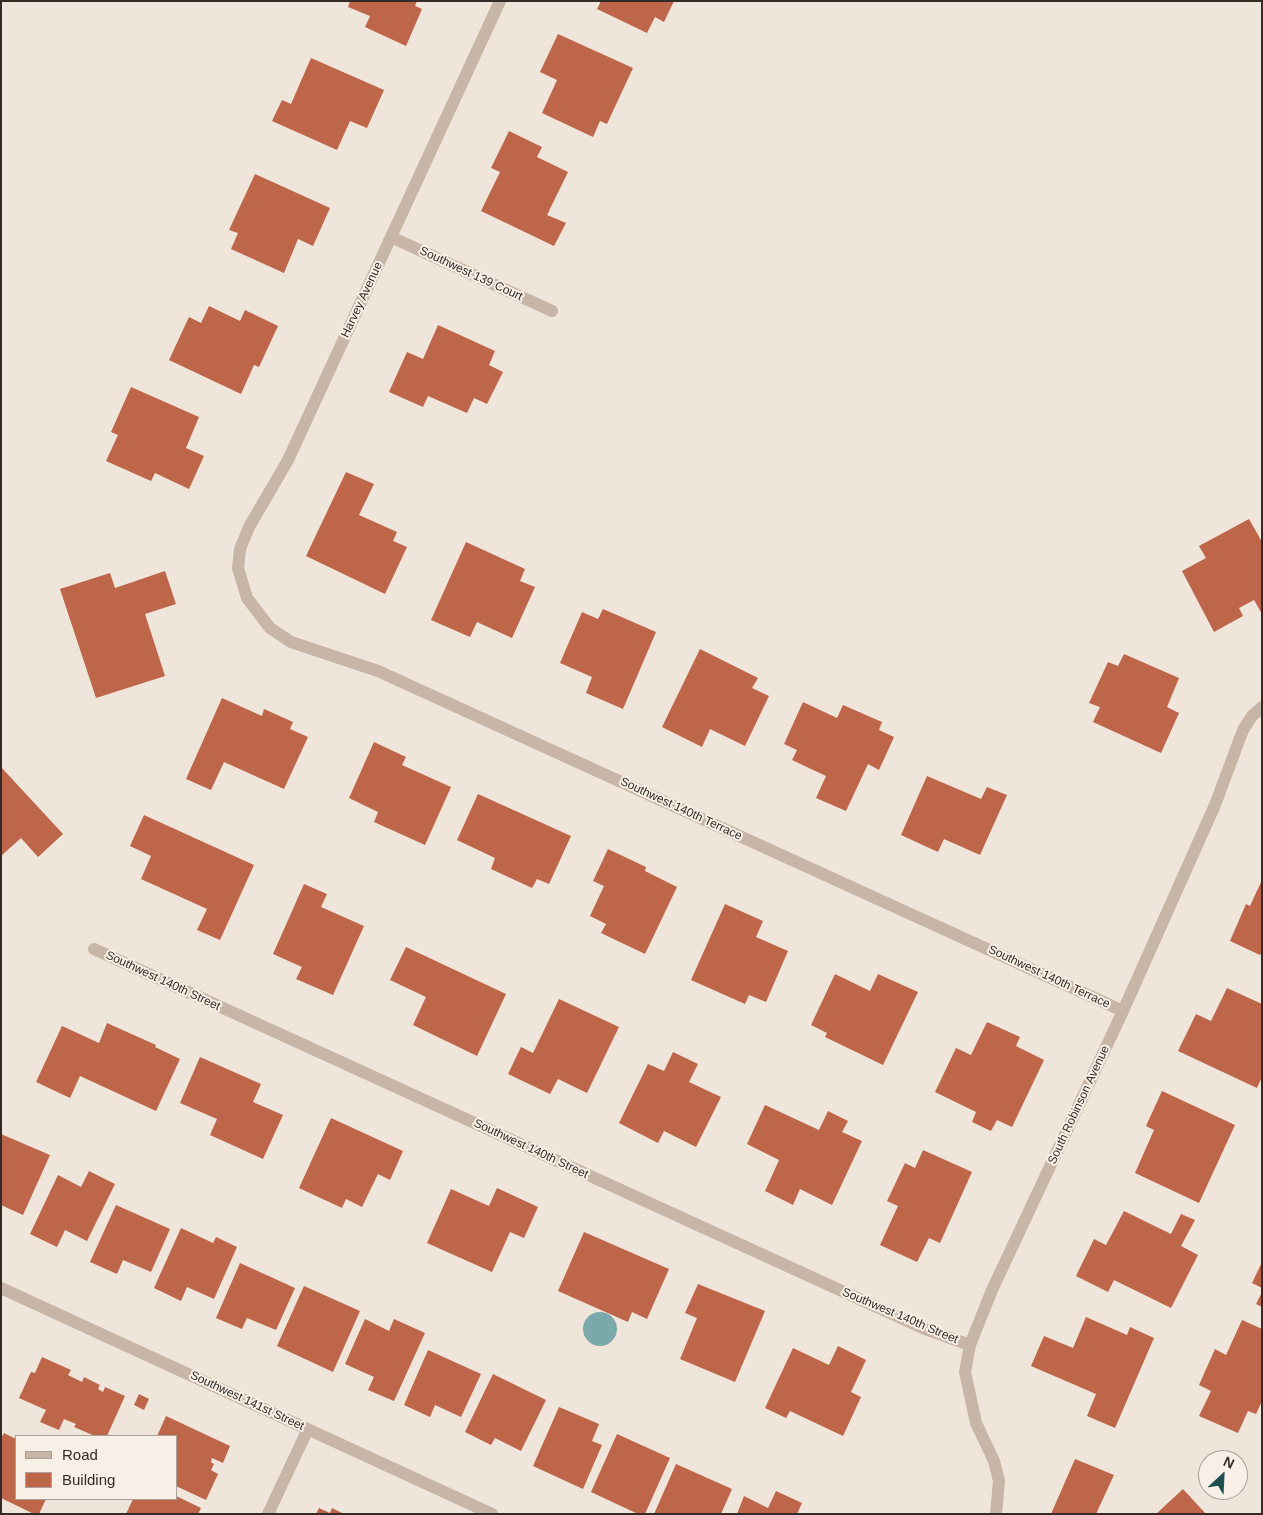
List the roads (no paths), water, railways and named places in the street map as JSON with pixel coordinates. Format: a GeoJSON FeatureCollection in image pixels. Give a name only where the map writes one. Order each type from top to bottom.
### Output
{"type":"FeatureCollection","features":[{"type":"Feature","properties":{"kind":"street","name":"Harvey Avenue"},"geometry":{"type":"LineString","coordinates":[[247,598],[238,568],[240,549],[249,527],[288,460],[500,1]]}},
{"type":"Feature","properties":{"kind":"street","name":"Southwest 139 Court"},"geometry":{"type":"LineString","coordinates":[[391,237],[552,311]]}},
{"type":"Feature","properties":{"kind":"street","name":"Southwest 140th Terrace"},"geometry":{"type":"LineString","coordinates":[[247,598],[270,628],[292,642],[378,671],[1124,1011]]}},
{"type":"Feature","properties":{"kind":"street","name":"South Robinson Avenue"},"geometry":{"type":"LineString","coordinates":[[996,1514],[999,1481],[994,1461],[976,1423],[965,1372],[970,1345],[992,1290],[1124,1011],[1215,805],[1243,730],[1252,716],[1262,707]]}},
{"type":"Feature","properties":{"kind":"street","name":"Southwest 140th Street"},"geometry":{"type":"LineString","coordinates":[[94,949],[925,1330],[970,1345]]}},
{"type":"Feature","properties":{"kind":"street","name":"Southwest 141st Street"},"geometry":{"type":"LineString","coordinates":[[2,1292],[492,1514]]}},
{"type":"Feature","properties":{"kind":"street"},"geometry":{"type":"LineString","coordinates":[[268,1514],[308,1429]]}},
{"type":"Feature","properties":{"kind":"water"},"geometry":{"type":"Polygon","coordinates":[[[600,1312],[607,1313],[612,1317],[616,1322],[616,1336],[612,1341],[607,1345],[600,1346],[593,1345],[588,1341],[584,1336],[583,1329],[584,1322],[588,1317],[593,1313],[600,1312]]]}}]}
